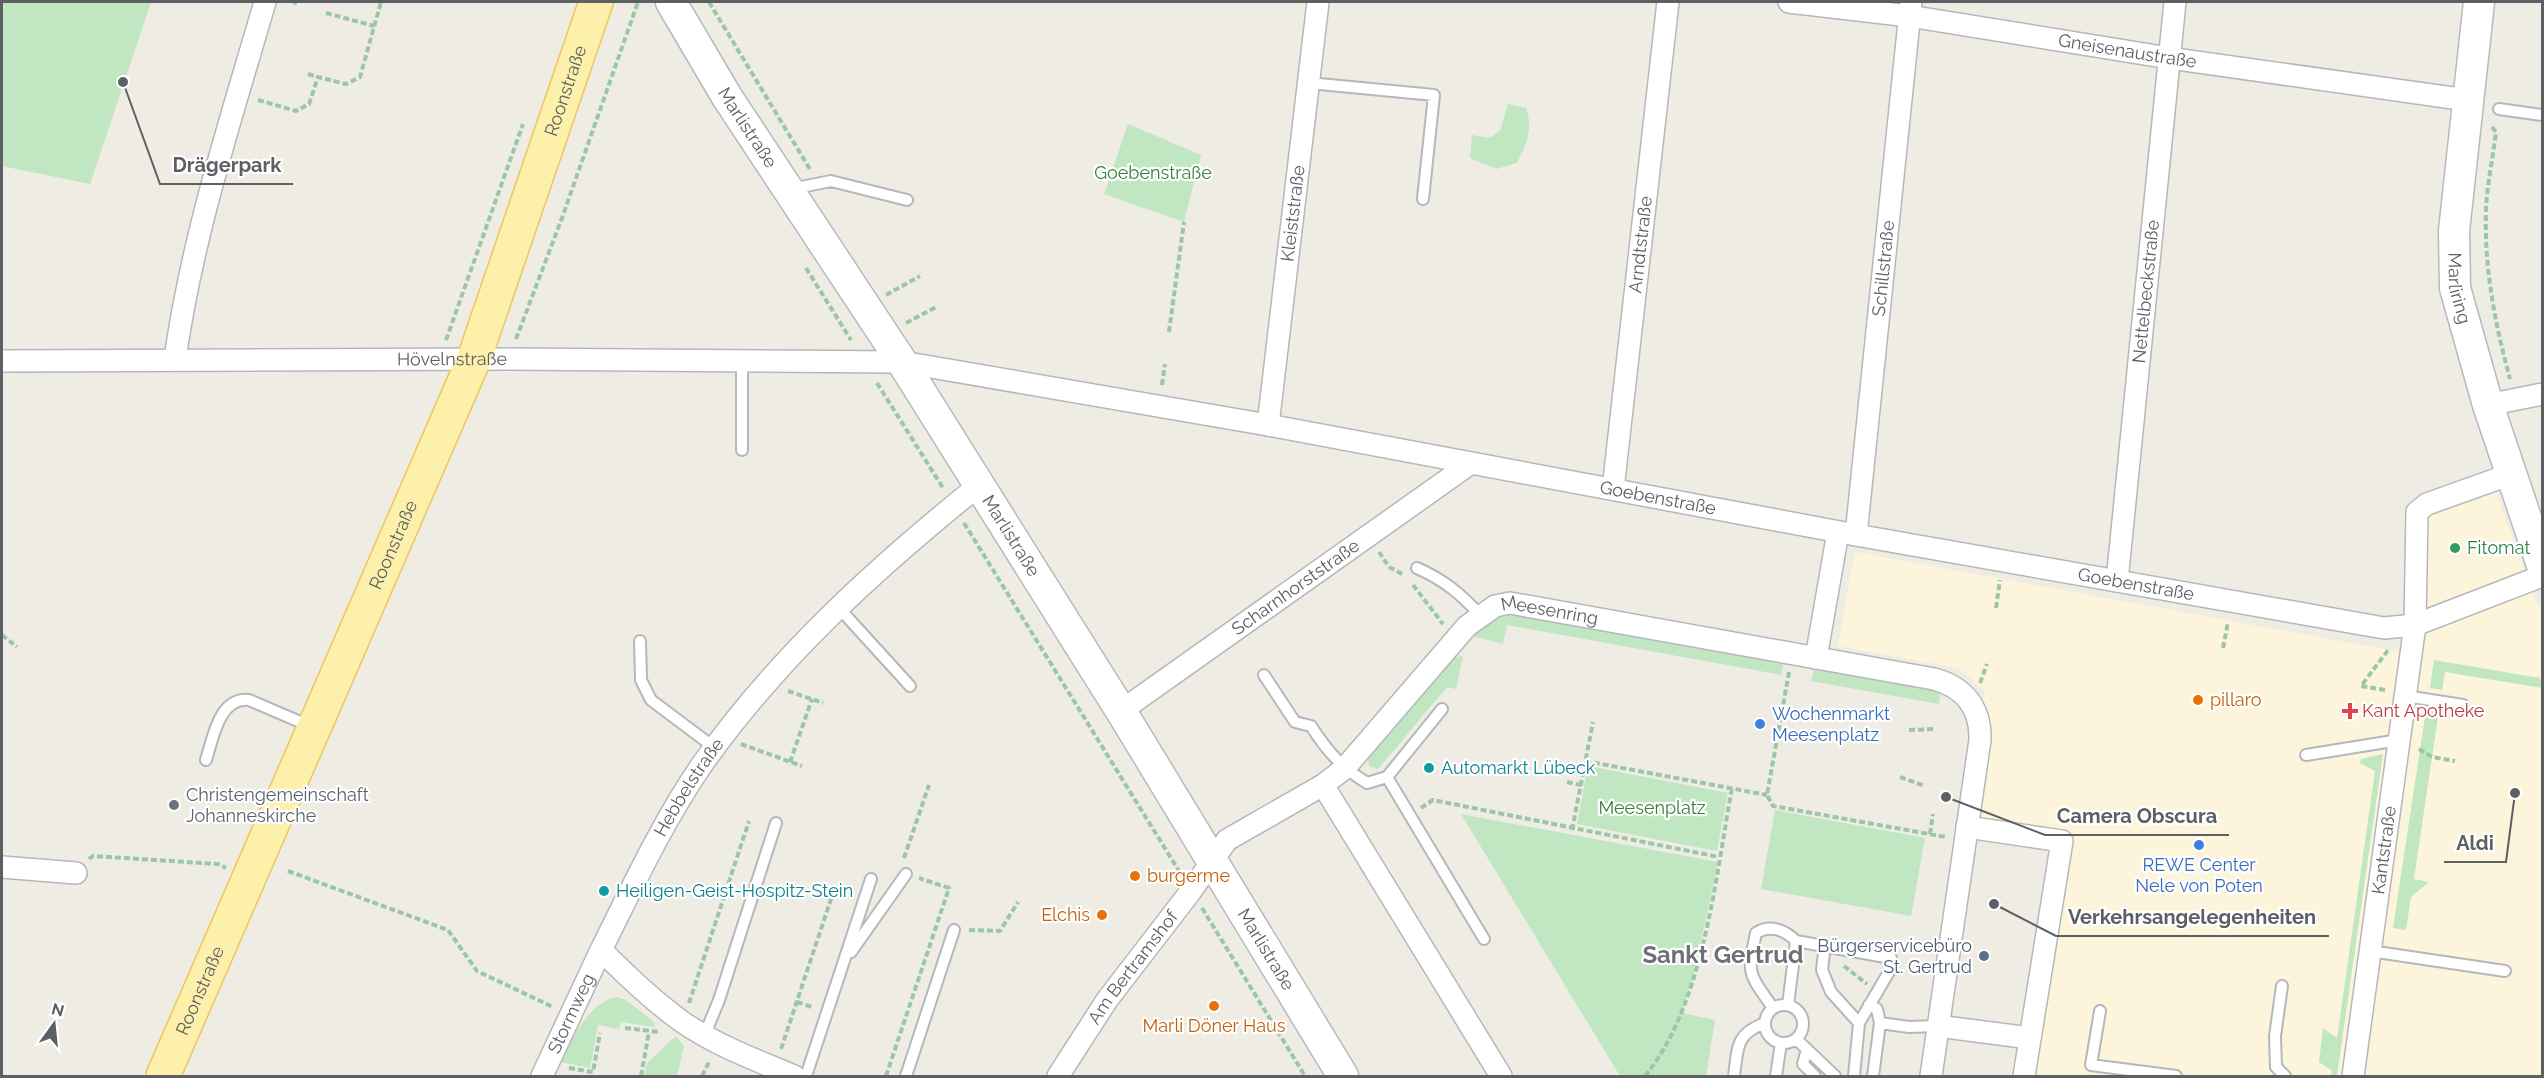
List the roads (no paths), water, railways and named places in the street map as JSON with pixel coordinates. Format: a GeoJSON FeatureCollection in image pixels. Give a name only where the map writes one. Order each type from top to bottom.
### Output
{"type":"FeatureCollection","features":[{"type":"Feature","properties":{"kind":"main road","name":"Roonstraße"},"geometry":{"type":"LineString","coordinates":[[163,1077],[474,359],[596,2]]}},
{"type":"Feature","properties":{"kind":"main road","name":"Marlistraße"},"geometry":{"type":"LineString","coordinates":[[671,2],[727,97],[902,362],[1121,711],[1343,1077]]}},
{"type":"Feature","properties":{"kind":"main road","name":"Marliring"},"geometry":{"type":"LineString","coordinates":[[2479,2],[2454,231],[2455,288],[2502,402],[2511,474],[2542,565]]}},
{"type":"Feature","properties":{"kind":"street"},"geometry":{"type":"LineString","coordinates":[[175,359],[181,317],[211,189],[265,2]]}},
{"type":"Feature","properties":{"kind":"street","name":"Kleiststraße"},"geometry":{"type":"LineString","coordinates":[[1268,425],[1318,2]]}},
{"type":"Feature","properties":{"kind":"street","name":"Arndtstraße"},"geometry":{"type":"LineString","coordinates":[[1613,489],[1668,2]]}},
{"type":"Feature","properties":{"kind":"street","name":"Gneisenaustraße"},"geometry":{"type":"LineString","coordinates":[[1789,2],[1910,9],[2169,58],[2467,100]]}},
{"type":"Feature","properties":{"kind":"street","name":"Nettelbeckstraße"},"geometry":{"type":"LineString","coordinates":[[2116,581],[2175,2]]}},
{"type":"Feature","properties":{"kind":"street","name":"Schillstraße"},"geometry":{"type":"LineString","coordinates":[[1847,534],[1910,9]]}},
{"type":"Feature","properties":{"kind":"street","name":"Hövelnstraße"},"geometry":{"type":"LineString","coordinates":[[2,361],[474,359],[902,362]]}},
{"type":"Feature","properties":{"kind":"street","name":"Goebenstraße"},"geometry":{"type":"LineString","coordinates":[[902,362],[1268,425],[1847,534],[2384,628],[2415,625],[2542,576]]}},
{"type":"Feature","properties":{"kind":"street"},"geometry":{"type":"LineString","coordinates":[[2502,402],[2542,394]]}},
{"type":"Feature","properties":{"kind":"street","name":"Scharnhorststraße"},"geometry":{"type":"LineString","coordinates":[[1121,711],[1471,463]]}},
{"type":"Feature","properties":{"kind":"street"},"geometry":{"type":"LineString","coordinates":[[2415,625],[2417,512],[2427,504],[2511,474]]}},
{"type":"Feature","properties":{"kind":"street","name":"Hebbelstraße"},"geometry":{"type":"LineString","coordinates":[[601,950],[647,858],[721,740],[772,678],[873,573],[978,486]]}},
{"type":"Feature","properties":{"kind":"street"},"geometry":{"type":"LineString","coordinates":[[1816,658],[1847,534]]}},
{"type":"Feature","properties":{"kind":"street","name":"Meesenring"},"geometry":{"type":"LineString","coordinates":[[1212,861],[1227,840],[1323,785],[1344,769],[1454,639],[1495,606],[1510,603],[1934,679],[1951,684],[1967,698],[1978,714],[1981,732],[1931,1077]]}},
{"type":"Feature","properties":{"kind":"street","name":"Kantstraße"},"geometry":{"type":"LineString","coordinates":[[2353,1077],[2370,951],[2408,744],[2400,694],[2415,625]]}},
{"type":"Feature","properties":{"kind":"street"},"geometry":{"type":"LineString","coordinates":[[1323,785],[1502,1077]]}},
{"type":"Feature","properties":{"kind":"street"},"geometry":{"type":"LineString","coordinates":[[1966,834],[2062,841],[2024,1077]]}},
{"type":"Feature","properties":{"kind":"street","name":"Am Bertramshof"},"geometry":{"type":"LineString","coordinates":[[1058,1077],[1107,999],[1212,861]]}},
{"type":"Feature","properties":{"kind":"street"},"geometry":{"type":"LineString","coordinates":[[2,867],[76,873]]}},
{"type":"Feature","properties":{"kind":"street"},"geometry":{"type":"LineString","coordinates":[[601,950],[639,988],[683,1022],[784,1072]]}},
{"type":"Feature","properties":{"kind":"street","name":"Stormweg"},"geometry":{"type":"LineString","coordinates":[[545,1071],[601,950]]}},
{"type":"Feature","properties":{"kind":"street"},"geometry":{"type":"LineString","coordinates":[[1938,1026],[2030,1038]]}},
{"type":"Feature","properties":{"kind":"lane"},"geometry":{"type":"LineString","coordinates":[[1309,82],[1434,95],[1423,200]]}},
{"type":"Feature","properties":{"kind":"lane"},"geometry":{"type":"LineString","coordinates":[[2499,109],[2542,115]]}},
{"type":"Feature","properties":{"kind":"lane"},"geometry":{"type":"LineString","coordinates":[[788,189],[831,181],[907,200]]}},
{"type":"Feature","properties":{"kind":"lane"},"geometry":{"type":"LineString","coordinates":[[742,360],[742,450]]}},
{"type":"Feature","properties":{"kind":"lane"},"geometry":{"type":"LineString","coordinates":[[1417,568],[1447,583],[1461,594],[1481,616]]}},
{"type":"Feature","properties":{"kind":"lane"},"geometry":{"type":"LineString","coordinates":[[839,608],[910,686]]}},
{"type":"Feature","properties":{"kind":"lane"},"geometry":{"type":"LineString","coordinates":[[640,641],[641,680],[651,700],[721,740]]}},
{"type":"Feature","properties":{"kind":"lane"},"geometry":{"type":"LineString","coordinates":[[1264,675],[1295,722],[1311,726],[1329,754],[1344,769],[1367,783],[1388,777],[1442,710]]}},
{"type":"Feature","properties":{"kind":"lane"},"geometry":{"type":"LineString","coordinates":[[2400,694],[2463,705]]}},
{"type":"Feature","properties":{"kind":"lane"},"geometry":{"type":"LineString","coordinates":[[206,760],[219,720],[227,707],[239,699],[249,700],[314,728]]}},
{"type":"Feature","properties":{"kind":"lane"},"geometry":{"type":"LineString","coordinates":[[2306,755],[2408,744]]}},
{"type":"Feature","properties":{"kind":"lane"},"geometry":{"type":"LineString","coordinates":[[1388,777],[1484,939]]}},
{"type":"Feature","properties":{"kind":"lane"},"geometry":{"type":"LineString","coordinates":[[705,1034],[719,1000],[776,824]]}},
{"type":"Feature","properties":{"kind":"lane"},"geometry":{"type":"LineString","coordinates":[[844,962],[906,874]]}},
{"type":"Feature","properties":{"kind":"lane"},"geometry":{"type":"LineString","coordinates":[[806,1077],[871,879]]}},
{"type":"Feature","properties":{"kind":"lane"},"geometry":{"type":"LineString","coordinates":[[1773,1008],[1751,979],[1749,967],[1756,933],[1764,928],[1786,931],[1796,941],[1825,944],[1891,958],[1893,965],[1859,1023],[1854,1077]]}},
{"type":"Feature","properties":{"kind":"lane"},"geometry":{"type":"LineString","coordinates":[[906,1077],[954,930]]}},
{"type":"Feature","properties":{"kind":"lane"},"geometry":{"type":"LineString","coordinates":[[1788,1005],[1796,941]]}},
{"type":"Feature","properties":{"kind":"lane"},"geometry":{"type":"LineString","coordinates":[[1825,944],[1822,970],[1831,992],[1859,1023]]}},
{"type":"Feature","properties":{"kind":"lane"},"geometry":{"type":"LineString","coordinates":[[2370,951],[2505,971]]}},
{"type":"Feature","properties":{"kind":"lane"},"geometry":{"type":"LineString","coordinates":[[2282,986],[2275,1036],[2276,1067],[2285,1077]]}},
{"type":"Feature","properties":{"kind":"lane"},"geometry":{"type":"LineString","coordinates":[[1773,1008],[1788,1005],[1797,1009],[1804,1023],[1796,1038],[1781,1043]]}},
{"type":"Feature","properties":{"kind":"lane"},"geometry":{"type":"LineString","coordinates":[[1869,1005],[1877,1009],[1880,1023],[1873,1077]]}},
{"type":"Feature","properties":{"kind":"lane"},"geometry":{"type":"LineString","coordinates":[[1773,1008],[1765,1023],[1767,1032],[1781,1043]]}},
{"type":"Feature","properties":{"kind":"lane"},"geometry":{"type":"LineString","coordinates":[[2100,1011],[2091,1065],[2176,1077]]}},
{"type":"Feature","properties":{"kind":"lane"},"geometry":{"type":"LineString","coordinates":[[1734,1077],[1739,1040],[1750,1028],[1765,1023]]}},
{"type":"Feature","properties":{"kind":"lane"},"geometry":{"type":"LineString","coordinates":[[1880,1023],[1909,1027],[1938,1026]]}},
{"type":"Feature","properties":{"kind":"lane"},"geometry":{"type":"LineString","coordinates":[[1796,1038],[1835,1077]]}},
{"type":"Feature","properties":{"kind":"lane"},"geometry":{"type":"LineString","coordinates":[[1776,1077],[1781,1043]]}},
{"type":"Feature","properties":{"kind":"lane"},"geometry":{"type":"LineString","coordinates":[[1807,1049],[1803,1064],[1815,1077]]}},
{"type":"Feature","properties":{"kind":"place","name":"Drägerpark"},"geometry":{"type":"Point","coordinates":[123,82]}},
{"type":"Feature","properties":{"kind":"place","name":"Fitomat"},"geometry":{"type":"Point","coordinates":[2455,548]}},
{"type":"Feature","properties":{"kind":"place","name":"pillaro"},"geometry":{"type":"Point","coordinates":[2198,700]}},
{"type":"Feature","properties":{"kind":"place","name":"Kant Apotheke"},"geometry":{"type":"Point","coordinates":[2350,711]}},
{"type":"Feature","properties":{"kind":"place","name":"Wochenmarkt Meesenplatz"},"geometry":{"type":"Point","coordinates":[1760,724]}},
{"type":"Feature","properties":{"kind":"place","name":"Automarkt Lübeck"},"geometry":{"type":"Point","coordinates":[1429,768]}},
{"type":"Feature","properties":{"kind":"place","name":"Aldi"},"geometry":{"type":"Point","coordinates":[2515,793]}},
{"type":"Feature","properties":{"kind":"place","name":"Camera Obscura"},"geometry":{"type":"Point","coordinates":[1946,797]}},
{"type":"Feature","properties":{"kind":"place","name":"Christengemeinschaft Johanneskirche"},"geometry":{"type":"Point","coordinates":[174,805]}},
{"type":"Feature","properties":{"kind":"place","name":"REWE Center Nele von Poten"},"geometry":{"type":"Point","coordinates":[2199,845]}},
{"type":"Feature","properties":{"kind":"place","name":"burgerme"},"geometry":{"type":"Point","coordinates":[1135,876]}},
{"type":"Feature","properties":{"kind":"place","name":"Heiligen-Geist-Hospitz-Stein"},"geometry":{"type":"Point","coordinates":[604,891]}},
{"type":"Feature","properties":{"kind":"place","name":"Verkehrsangelegenheiten"},"geometry":{"type":"Point","coordinates":[1994,904]}},
{"type":"Feature","properties":{"kind":"place","name":"Elchis"},"geometry":{"type":"Point","coordinates":[1102,915]}},
{"type":"Feature","properties":{"kind":"place","name":"Bürgerservicebüro St. Gertrud"},"geometry":{"type":"Point","coordinates":[1984,956]}},
{"type":"Feature","properties":{"kind":"place","name":"Marli Döner Haus"},"geometry":{"type":"Point","coordinates":[1214,1006]}},
{"type":"Feature","properties":{"kind":"district","name":"Sankt Gertrud"},"geometry":{"type":"Point","coordinates":[1723,955]}},
{"type":"Feature","properties":{"kind":"park label","name":"Meesenplatz"},"geometry":{"type":"Point","coordinates":[1652,808]}}]}
